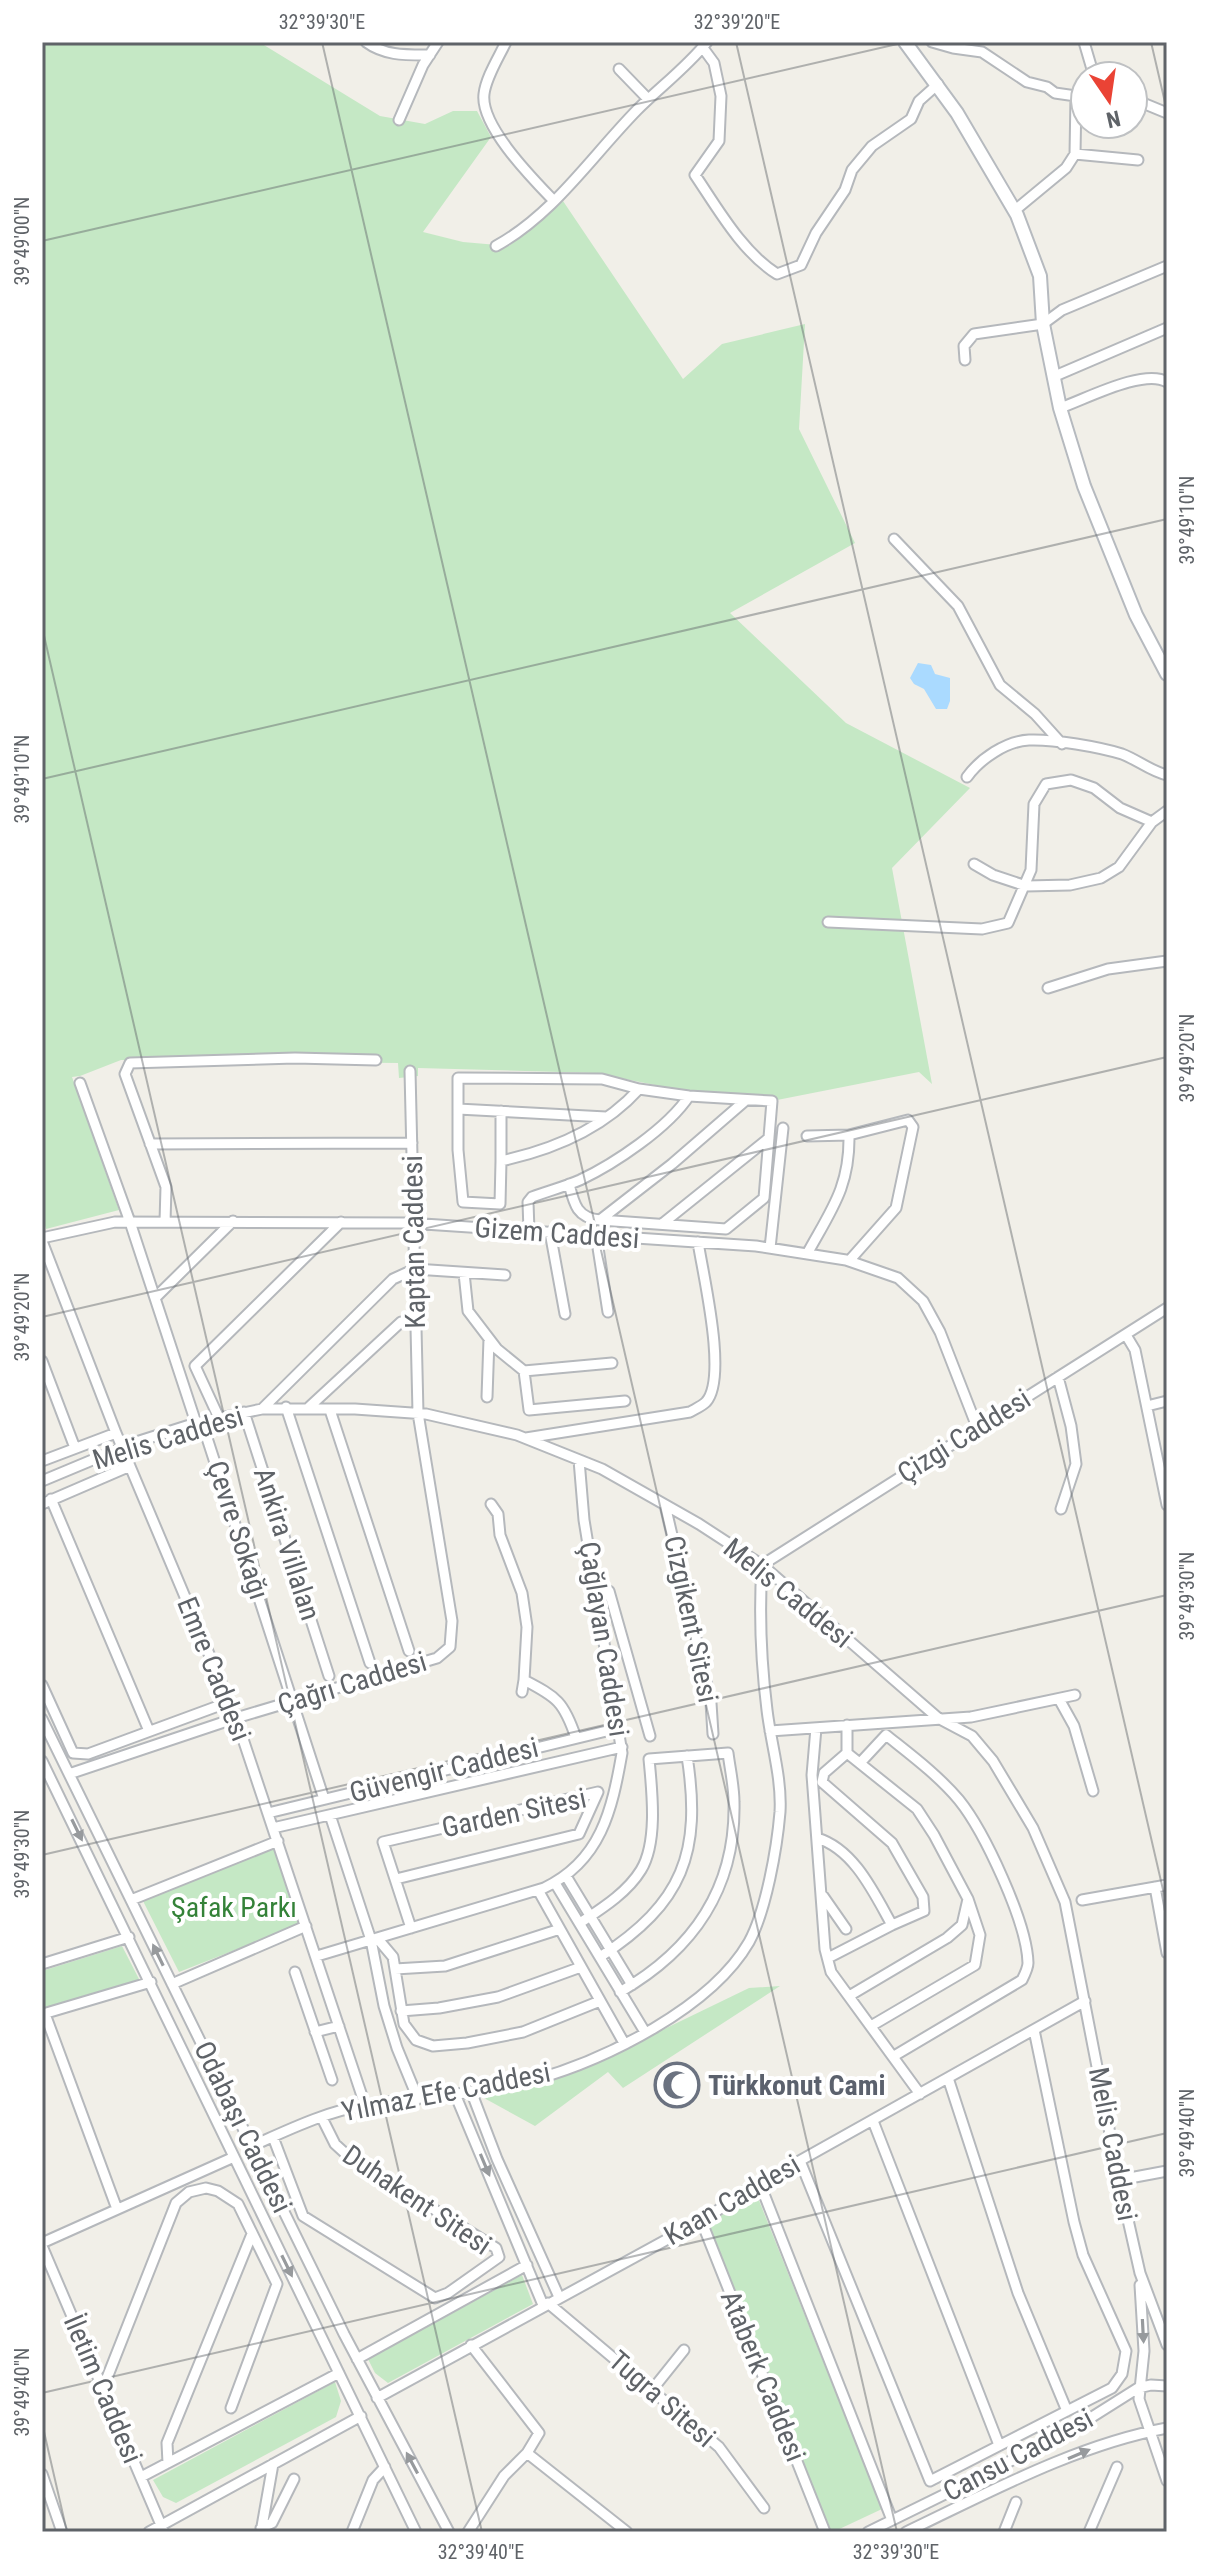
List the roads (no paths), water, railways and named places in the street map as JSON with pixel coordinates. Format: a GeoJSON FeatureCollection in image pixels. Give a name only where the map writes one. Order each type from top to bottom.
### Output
{"type":"FeatureCollection","features":[{"type":"Feature","properties":{"kind":"street"},"geometry":{"type":"LineString","coordinates":[[366,42],[376,50],[400,55],[430,55]]}},
{"type":"Feature","properties":{"kind":"street"},"geometry":{"type":"LineString","coordinates":[[399,120],[438,42]]}},
{"type":"Feature","properties":{"kind":"street"},"geometry":{"type":"LineString","coordinates":[[506,42],[484,93],[486,110],[509,150],[554,201]]}},
{"type":"Feature","properties":{"kind":"street"},"geometry":{"type":"LineString","coordinates":[[905,42],[938,84],[1014,211],[1040,276],[1043,324],[1060,408],[1084,486],[1136,615],[1167,674]]}},
{"type":"Feature","properties":{"kind":"street"},"geometry":{"type":"LineString","coordinates":[[932,42],[982,52],[1027,82],[1047,87],[1055,93],[1069,93]]}},
{"type":"Feature","properties":{"kind":"street"},"geometry":{"type":"LineString","coordinates":[[496,246],[518,234],[554,201],[648,99],[705,45],[714,63],[721,96],[719,141],[695,175],[724,219],[766,267],[777,274],[801,265],[816,233],[845,190],[852,170],[872,146],[911,119],[919,101],[938,84]]}},
{"type":"Feature","properties":{"kind":"street"},"geometry":{"type":"LineString","coordinates":[[619,69],[648,99]]}},
{"type":"Feature","properties":{"kind":"street"},"geometry":{"type":"LineString","coordinates":[[1014,211],[1066,168],[1075,154],[1077,140]]}},
{"type":"Feature","properties":{"kind":"street"},"geometry":{"type":"LineString","coordinates":[[1075,154],[1138,160]]}},
{"type":"Feature","properties":{"kind":"street"},"geometry":{"type":"LineString","coordinates":[[965,360],[964,346],[974,334],[1043,324],[1062,310],[1167,266]]}},
{"type":"Feature","properties":{"kind":"street"},"geometry":{"type":"LineString","coordinates":[[1055,376],[1167,328]]}},
{"type":"Feature","properties":{"kind":"street"},"geometry":{"type":"LineString","coordinates":[[1060,408],[1134,380],[1158,377],[1167,382]]}},
{"type":"Feature","properties":{"kind":"street"},"geometry":{"type":"LineString","coordinates":[[894,539],[958,606],[1000,685],[1035,714],[1062,744]]}},
{"type":"Feature","properties":{"kind":"street"},"geometry":{"type":"LineString","coordinates":[[967,777],[978,762],[1006,746],[1028,740],[1119,753],[1167,775]]}},
{"type":"Feature","properties":{"kind":"street"},"geometry":{"type":"LineString","coordinates":[[828,922],[982,929],[1008,923],[1026,886],[1033,855],[1034,804],[1046,784],[1071,780],[1094,788],[1120,808],[1152,822]]}},
{"type":"Feature","properties":{"kind":"street"},"geometry":{"type":"LineString","coordinates":[[974,864],[993,875],[1026,886],[1070,885],[1101,878],[1119,867],[1152,822],[1167,811]]}},
{"type":"Feature","properties":{"kind":"street"},"geometry":{"type":"LineString","coordinates":[[1048,988],[1108,969],[1167,961]]}},
{"type":"Feature","properties":{"kind":"street"},"geometry":{"type":"LineString","coordinates":[[165,1222],[166,1187],[125,1074],[130,1063],[295,1058],[376,1060]]}},
{"type":"Feature","properties":{"kind":"street","name":"Kaptan Caddesi"},"geometry":{"type":"LineString","coordinates":[[410,1071],[418,1413],[452,1621],[450,1647]]}},
{"type":"Feature","properties":{"kind":"street"},"geometry":{"type":"LineString","coordinates":[[501,1111],[500,1204],[463,1202],[458,1150],[458,1078],[602,1079],[639,1089],[689,1096],[772,1101],[764,1198],[726,1229],[600,1220],[581,1215],[574,1205],[569,1184]]}},
{"type":"Feature","properties":{"kind":"street","name":"Çevre Sokağı"},"geometry":{"type":"LineString","coordinates":[[80,1083],[130,1222],[196,1423],[207,1438],[324,1799]]}},
{"type":"Feature","properties":{"kind":"street"},"geometry":{"type":"LineString","coordinates":[[501,1161],[557,1146],[592,1128],[628,1102],[639,1089]]}},
{"type":"Feature","properties":{"kind":"street"},"geometry":{"type":"LineString","coordinates":[[529,1231],[528,1202],[532,1197],[569,1184],[623,1154],[670,1118],[689,1096]]}},
{"type":"Feature","properties":{"kind":"street"},"geometry":{"type":"LineString","coordinates":[[600,1220],[672,1164],[746,1100]]}},
{"type":"Feature","properties":{"kind":"street"},"geometry":{"type":"LineString","coordinates":[[458,1109],[606,1117]]}},
{"type":"Feature","properties":{"kind":"street"},"geometry":{"type":"LineString","coordinates":[[807,1136],[849,1135],[908,1120],[913,1127],[896,1208],[849,1261]]}},
{"type":"Feature","properties":{"kind":"street"},"geometry":{"type":"LineString","coordinates":[[770,1248],[783,1128]]}},
{"type":"Feature","properties":{"kind":"street"},"geometry":{"type":"LineString","coordinates":[[807,1254],[843,1188],[850,1161],[849,1135]]}},
{"type":"Feature","properties":{"kind":"street"},"geometry":{"type":"LineString","coordinates":[[662,1224],[769,1138]]}},
{"type":"Feature","properties":{"kind":"street"},"geometry":{"type":"LineString","coordinates":[[150,1144],[412,1143]]}},
{"type":"Feature","properties":{"kind":"street"},"geometry":{"type":"LineString","coordinates":[[155,1298],[233,1221]]}},
{"type":"Feature","properties":{"kind":"street","name":"Gizem Caddesi"},"geometry":{"type":"LineString","coordinates":[[42,1240],[115,1222],[414,1223],[770,1248],[849,1261],[898,1278],[923,1301],[940,1332],[977,1427]]}},
{"type":"Feature","properties":{"kind":"street"},"geometry":{"type":"LineString","coordinates":[[219,1418],[195,1366],[341,1222]]}},
{"type":"Feature","properties":{"kind":"street"},"geometry":{"type":"LineString","coordinates":[[550,1232],[565,1314]]}},
{"type":"Feature","properties":{"kind":"street"},"geometry":{"type":"LineString","coordinates":[[596,1235],[608,1312]]}},
{"type":"Feature","properties":{"kind":"street","name":"Emre Caddesi"},"geometry":{"type":"LineString","coordinates":[[42,1240],[116,1433],[236,1718],[365,2105]]}},
{"type":"Feature","properties":{"kind":"street"},"geometry":{"type":"LineString","coordinates":[[524,1438],[690,1412],[707,1402],[715,1381],[716,1355],[698,1242]]}},
{"type":"Feature","properties":{"kind":"street"},"geometry":{"type":"LineString","coordinates":[[262,1409],[393,1279],[415,1269],[505,1275]]}},
{"type":"Feature","properties":{"kind":"street"},"geometry":{"type":"LineString","coordinates":[[464,1273],[468,1311],[497,1349],[524,1371],[529,1410],[625,1401]]}},
{"type":"Feature","properties":{"kind":"street","name":"Çizgi Caddesi"},"geometry":{"type":"LineString","coordinates":[[762,1565],[1167,1308]]}},
{"type":"Feature","properties":{"kind":"street"},"geometry":{"type":"LineString","coordinates":[[307,1409],[401,1322]]}},
{"type":"Feature","properties":{"kind":"street"},"geometry":{"type":"LineString","coordinates":[[1126,1335],[1135,1350],[1167,1505]]}},
{"type":"Feature","properties":{"kind":"street"},"geometry":{"type":"LineString","coordinates":[[487,1397],[489,1339]]}},
{"type":"Feature","properties":{"kind":"street"},"geometry":{"type":"LineString","coordinates":[[42,1361],[75,1448]]}},
{"type":"Feature","properties":{"kind":"street"},"geometry":{"type":"LineString","coordinates":[[524,1371],[612,1363]]}},
{"type":"Feature","properties":{"kind":"street"},"geometry":{"type":"LineString","coordinates":[[1058,1377],[1071,1426],[1076,1464],[1061,1509]]}},
{"type":"Feature","properties":{"kind":"street"},"geometry":{"type":"LineString","coordinates":[[1147,1406],[1167,1401]]}},
{"type":"Feature","properties":{"kind":"street","name":"Melis Caddesi"},"geometry":{"type":"LineString","coordinates":[[42,1481],[122,1447],[196,1423],[244,1412],[286,1407],[418,1413],[524,1438],[602,1469],[762,1565],[938,1718],[972,1736],[1000,1772],[1033,1828],[1065,1902],[1140,2273],[1167,2345]]}},
{"type":"Feature","properties":{"kind":"street","name":"Ankira Villalan"},"geometry":{"type":"LineString","coordinates":[[286,1407],[370,1663]]}},
{"type":"Feature","properties":{"kind":"street"},"geometry":{"type":"LineString","coordinates":[[330,1410],[409,1651]]}},
{"type":"Feature","properties":{"kind":"street","name":"Ankira Villalan"},"geometry":{"type":"LineString","coordinates":[[244,1412],[329,1676]]}},
{"type":"Feature","properties":{"kind":"street"},"geometry":{"type":"LineString","coordinates":[[42,1461],[116,1433]]}},
{"type":"Feature","properties":{"kind":"street","name":"Çağlayan Caddesi"},"geometry":{"type":"LineString","coordinates":[[317,1956],[555,1883],[582,1863],[604,1825],[616,1791],[622,1747],[584,1520],[579,1460]]}},
{"type":"Feature","properties":{"kind":"street"},"geometry":{"type":"LineString","coordinates":[[130,1466],[46,1502],[149,1731]]}},
{"type":"Feature","properties":{"kind":"street"},"geometry":{"type":"LineString","coordinates":[[491,1504],[498,1514],[500,1535],[522,1593],[527,1627],[522,1692]]}},
{"type":"Feature","properties":{"kind":"street","name":"Cizgikent Sitesi"},"geometry":{"type":"LineString","coordinates":[[665,1505],[711,1703],[713,1734]]}},
{"type":"Feature","properties":{"kind":"street","name":"Yılmaz Efe Caddesi"},"geometry":{"type":"LineString","coordinates":[[252,2146],[322,2118],[365,2105],[534,2080],[645,2032],[683,2010],[721,1978],[749,1941],[765,1897],[780,1811],[762,1651],[762,1565]]}},
{"type":"Feature","properties":{"kind":"street"},"geometry":{"type":"LineString","coordinates":[[595,1584],[609,1591],[650,1736]]}},
{"type":"Feature","properties":{"kind":"street","name":"Çağrı Caddesi"},"geometry":{"type":"LineString","coordinates":[[69,1774],[236,1718],[437,1658],[450,1647]]}},
{"type":"Feature","properties":{"kind":"street"},"geometry":{"type":"LineString","coordinates":[[524,1680],[554,1696],[568,1715],[576,1738]]}},
{"type":"Feature","properties":{"kind":"street"},"geometry":{"type":"LineString","coordinates":[[42,1685],[73,1753],[88,1754],[229,1702]]}},
{"type":"Feature","properties":{"kind":"street"},"geometry":{"type":"LineString","coordinates":[[770,1731],[971,1717],[1075,1695]]}},
{"type":"Feature","properties":{"kind":"street"},"geometry":{"type":"LineString","coordinates":[[1059,1699],[1074,1726],[1093,1791]]}},
{"type":"Feature","properties":{"kind":"street","name":"Odabaşı Caddesi"},"geometry":{"type":"LineString","coordinates":[[42,1719],[357,2359],[449,2532]]}},
{"type":"Feature","properties":{"kind":"street"},"geometry":{"type":"LineString","coordinates":[[828,1958],[924,1911],[923,1897],[892,1843],[822,1782],[824,1773],[847,1753],[847,1725]]}},
{"type":"Feature","properties":{"kind":"street","name":"Güvengir Caddesi"},"geometry":{"type":"LineString","coordinates":[[268,1813],[619,1728]]}},
{"type":"Feature","properties":{"kind":"street"},"geometry":{"type":"LineString","coordinates":[[816,1728],[812,1775],[831,1972],[920,2094]]}},
{"type":"Feature","properties":{"kind":"street"},"geometry":{"type":"LineString","coordinates":[[860,1763],[886,1735],[936,1775],[961,1802],[1008,1892],[1024,1939],[1028,1965],[1022,1980],[894,2056]]}},
{"type":"Feature","properties":{"kind":"street","name":"Güvengir Caddesi"},"geometry":{"type":"LineString","coordinates":[[273,1828],[622,1747]]}},
{"type":"Feature","properties":{"kind":"street"},"geometry":{"type":"LineString","coordinates":[[580,1923],[623,1891],[642,1869],[650,1840],[653,1804],[649,1759],[728,1753],[734,1802],[731,1848],[719,1890],[700,1925],[678,1950],[647,1977],[620,1992]]}},
{"type":"Feature","properties":{"kind":"street"},"geometry":{"type":"LineString","coordinates":[[847,1753],[917,1809],[952,1865],[980,1935],[975,1965],[871,2026]]}},
{"type":"Feature","properties":{"kind":"street"},"geometry":{"type":"LineString","coordinates":[[600,1957],[659,1909],[681,1875],[691,1837],[694,1797],[687,1756]]}},
{"type":"Feature","properties":{"kind":"street","name":"Odabaşı Caddesi"},"geometry":{"type":"LineString","coordinates":[[42,1761],[46,1778],[129,1937],[416,2532]]}},
{"type":"Feature","properties":{"kind":"street","name":"Garden Sitesi"},"geometry":{"type":"LineString","coordinates":[[396,1879],[579,1834],[598,1792],[383,1842],[411,1928]]}},
{"type":"Feature","properties":{"kind":"street"},"geometry":{"type":"LineString","coordinates":[[330,1815],[374,1939],[384,2006],[418,2099]]}},
{"type":"Feature","properties":{"kind":"street"},"geometry":{"type":"LineString","coordinates":[[817,1838],[829,1841],[857,1868],[892,1925]]}},
{"type":"Feature","properties":{"kind":"street"},"geometry":{"type":"LineString","coordinates":[[131,1900],[278,1841]]}},
{"type":"Feature","properties":{"kind":"street"},"geometry":{"type":"LineString","coordinates":[[566,1876],[632,1985]]}},
{"type":"Feature","properties":{"kind":"street"},"geometry":{"type":"LineString","coordinates":[[555,1883],[645,2032]]}},
{"type":"Feature","properties":{"kind":"street"},"geometry":{"type":"LineString","coordinates":[[1082,1900],[1167,1885]]}},
{"type":"Feature","properties":{"kind":"street"},"geometry":{"type":"LineString","coordinates":[[1155,1887],[1167,1953]]}},
{"type":"Feature","properties":{"kind":"street"},"geometry":{"type":"LineString","coordinates":[[538,1890],[624,2043]]}},
{"type":"Feature","properties":{"kind":"street"},"geometry":{"type":"LineString","coordinates":[[821,1893],[846,1929]]}},
{"type":"Feature","properties":{"kind":"street"},"geometry":{"type":"LineString","coordinates":[[849,1996],[947,1938],[962,1925],[968,1899]]}},
{"type":"Feature","properties":{"kind":"street"},"geometry":{"type":"LineString","coordinates":[[172,1984],[306,1926]]}},
{"type":"Feature","properties":{"kind":"street"},"geometry":{"type":"LineString","coordinates":[[395,1969],[445,1966],[560,1929]]}},
{"type":"Feature","properties":{"kind":"street"},"geometry":{"type":"LineString","coordinates":[[42,1964],[129,1937]]}},
{"type":"Feature","properties":{"kind":"street"},"geometry":{"type":"LineString","coordinates":[[374,1939],[393,1957],[404,2024],[416,2040],[433,2046],[523,2032],[600,2001]]}},
{"type":"Feature","properties":{"kind":"street"},"geometry":{"type":"LineString","coordinates":[[401,2011],[439,2008],[498,1997],[581,1967]]}},
{"type":"Feature","properties":{"kind":"street"},"geometry":{"type":"LineString","coordinates":[[295,1972],[332,2080]]}},
{"type":"Feature","properties":{"kind":"street"},"geometry":{"type":"LineString","coordinates":[[117,2209],[44,2014],[151,1982]]}},
{"type":"Feature","properties":{"kind":"street","name":"Kaan Caddesi"},"geometry":{"type":"LineString","coordinates":[[377,2398],[701,2220],[1085,2001]]}},
{"type":"Feature","properties":{"kind":"street"},"geometry":{"type":"LineString","coordinates":[[315,2032],[339,2026]]}},
{"type":"Feature","properties":{"kind":"street"},"geometry":{"type":"LineString","coordinates":[[800,2161],[930,2481],[1112,2388],[1122,2374],[1126,2351],[1083,2255],[1034,2030]]}},
{"type":"Feature","properties":{"kind":"street"},"geometry":{"type":"LineString","coordinates":[[948,2078],[1018,2293],[1067,2411]]}},
{"type":"Feature","properties":{"kind":"street"},"geometry":{"type":"LineString","coordinates":[[471,2091],[503,2173],[559,2297]]}},
{"type":"Feature","properties":{"kind":"street"},"geometry":{"type":"LineString","coordinates":[[455,2094],[546,2304]]}},
{"type":"Feature","properties":{"kind":"street","name":"Duhakent Sitesi"},"geometry":{"type":"LineString","coordinates":[[273,2137],[303,2216],[435,2298],[448,2293],[499,2257],[496,2248],[347,2155],[335,2144],[322,2118]]}},
{"type":"Feature","properties":{"kind":"street"},"geometry":{"type":"LineString","coordinates":[[873,2121],[999,2445]]}},
{"type":"Feature","properties":{"kind":"street"},"geometry":{"type":"LineString","coordinates":[[42,2244],[234,2157]]}},
{"type":"Feature","properties":{"kind":"street"},"geometry":{"type":"LineString","coordinates":[[1119,2180],[1167,2171]]}},
{"type":"Feature","properties":{"kind":"street"},"geometry":{"type":"LineString","coordinates":[[760,2184],[892,2520]]}},
{"type":"Feature","properties":{"kind":"street"},"geometry":{"type":"LineString","coordinates":[[103,2388],[176,2203],[189,2192],[206,2188],[218,2191],[238,2204],[277,2284],[231,2408]]}},
{"type":"Feature","properties":{"kind":"street","name":"Ataberk Caddesi"},"geometry":{"type":"LineString","coordinates":[[701,2220],[825,2532]]}},
{"type":"Feature","properties":{"kind":"street"},"geometry":{"type":"LineString","coordinates":[[168,2463],[167,2443],[252,2234]]}},
{"type":"Feature","properties":{"kind":"street","name":"İletim Caddesi"},"geometry":{"type":"LineString","coordinates":[[42,2244],[163,2529]]}},
{"type":"Feature","properties":{"kind":"street"},"geometry":{"type":"LineString","coordinates":[[357,2359],[527,2265]]}},
{"type":"Feature","properties":{"kind":"street","name":"Melis Caddesi"},"geometry":{"type":"LineString","coordinates":[[1140,2273],[1144,2351],[1138,2388],[1141,2410],[1167,2481]]}},
{"type":"Feature","properties":{"kind":"street","name":"Tugra Sitesi"},"geometry":{"type":"LineString","coordinates":[[546,2304],[719,2447],[764,2508]]}},
{"type":"Feature","properties":{"kind":"street"},"geometry":{"type":"LineString","coordinates":[[468,2532],[504,2476],[527,2453],[539,2433],[471,2345]]}},
{"type":"Feature","properties":{"kind":"street"},"geometry":{"type":"LineString","coordinates":[[652,2390],[684,2350]]}},
{"type":"Feature","properties":{"kind":"street"},"geometry":{"type":"LineString","coordinates":[[141,2477],[339,2373]]}},
{"type":"Feature","properties":{"kind":"street","name":"Cansu Caddesi"},"geometry":{"type":"LineString","coordinates":[[868,2532],[1092,2417],[1138,2388],[1167,2386]]}},
{"type":"Feature","properties":{"kind":"street"},"geometry":{"type":"LineString","coordinates":[[149,2532],[163,2529],[361,2416]]}},
{"type":"Feature","properties":{"kind":"street","name":"Cansu Caddesi"},"geometry":{"type":"LineString","coordinates":[[906,2532],[1112,2440],[1149,2429],[1167,2428]]}},
{"type":"Feature","properties":{"kind":"street"},"geometry":{"type":"LineString","coordinates":[[527,2453],[627,2532]]}},
{"type":"Feature","properties":{"kind":"street"},"geometry":{"type":"LineString","coordinates":[[261,2530],[273,2464]]}},
{"type":"Feature","properties":{"kind":"street"},"geometry":{"type":"LineString","coordinates":[[352,2532],[373,2480],[385,2467]]}},
{"type":"Feature","properties":{"kind":"street"},"geometry":{"type":"LineString","coordinates":[[1089,2532],[1117,2467]]}},
{"type":"Feature","properties":{"kind":"street"},"geometry":{"type":"LineString","coordinates":[[42,2474],[62,2532]]}},
{"type":"Feature","properties":{"kind":"street"},"geometry":{"type":"LineString","coordinates":[[261,2530],[272,2523],[294,2479]]}},
{"type":"Feature","properties":{"kind":"street"},"geometry":{"type":"LineString","coordinates":[[1004,2532],[1016,2502]]}},
{"type":"Feature","properties":{"kind":"water"},"geometry":{"type":"Polygon","coordinates":[[[918,663],[931,665],[935,674],[950,678],[947,709],[936,709],[924,689],[910,678],[918,663]]]}},
{"type":"Feature","properties":{"kind":"place","name":"Türkkonut Cami"},"geometry":{"type":"Point","coordinates":[677,2085]}},
{"type":"Feature","properties":{"kind":"park label","name":"Şafak Parkı"},"geometry":{"type":"Point","coordinates":[234,1907]}}]}
